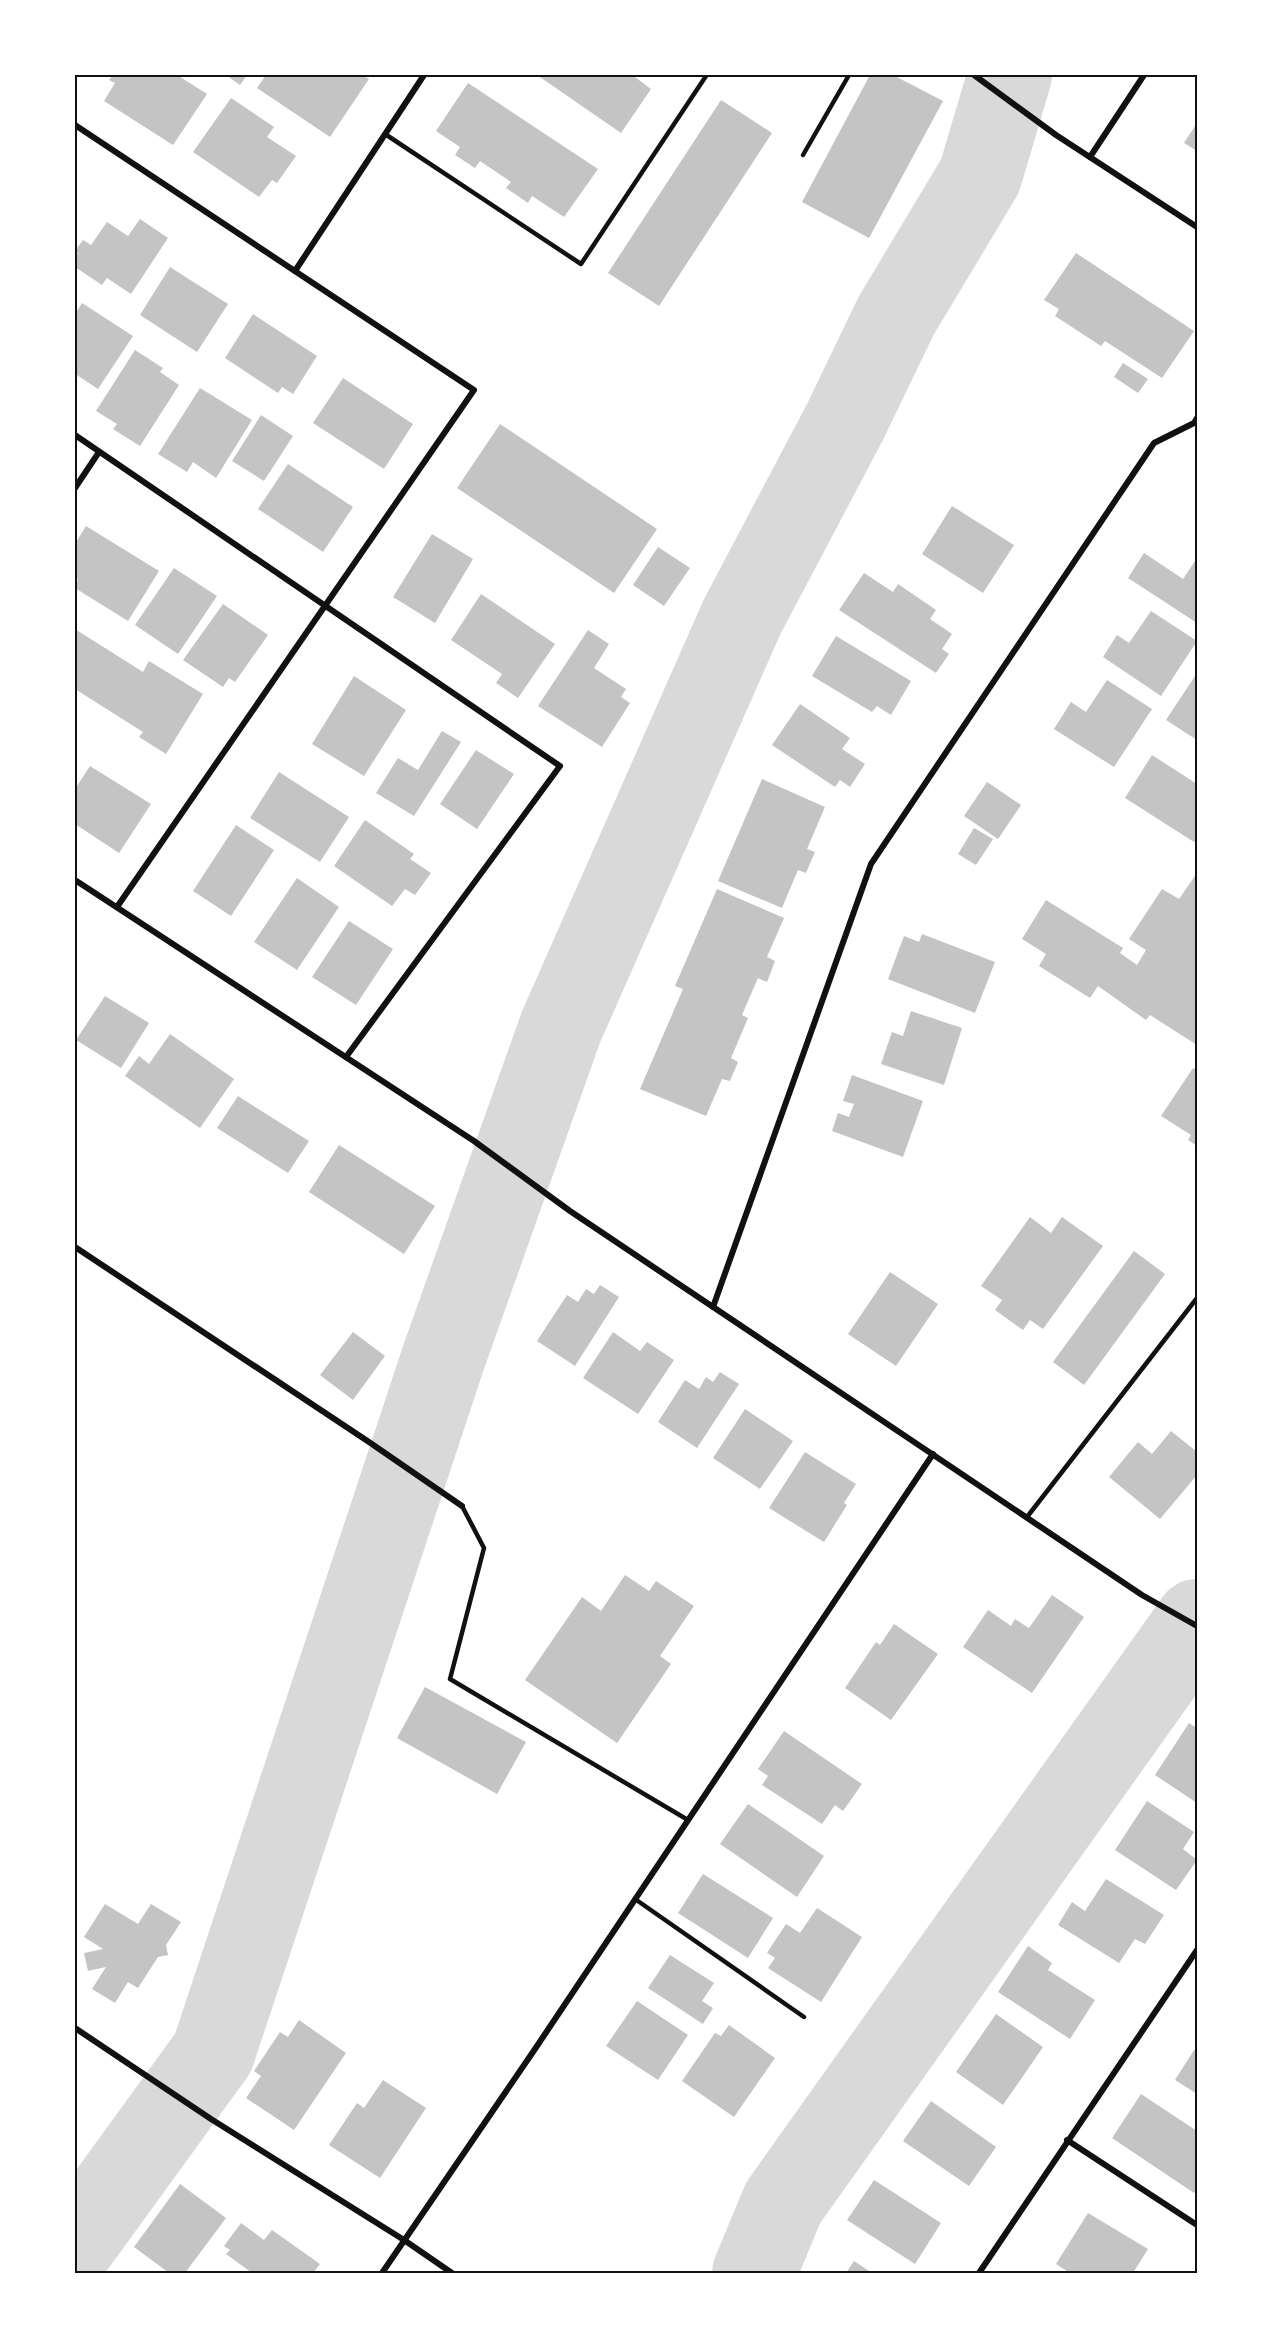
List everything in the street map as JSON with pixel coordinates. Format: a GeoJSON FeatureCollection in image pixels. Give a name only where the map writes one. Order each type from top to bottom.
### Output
{"type":"FeatureCollection","features":[{"type":"Feature","properties":{"kind":"street"},"geometry":{"type":"LineString","coordinates":[[295,271],[424,75]]}},
{"type":"Feature","properties":{"kind":"street"},"geometry":{"type":"LineString","coordinates":[[974,75],[1056,135],[1197,227]]}},
{"type":"Feature","properties":{"kind":"street"},"geometry":{"type":"LineString","coordinates":[[1090,157],[1144,75]]}},
{"type":"Feature","properties":{"kind":"street"},"geometry":{"type":"LineString","coordinates":[[75,125],[474,390],[117,907]]}},
{"type":"Feature","properties":{"kind":"street"},"geometry":{"type":"LineString","coordinates":[[713,1307],[871,864],[1154,443],[1194,423],[1197,418]]}},
{"type":"Feature","properties":{"kind":"street"},"geometry":{"type":"LineString","coordinates":[[75,435],[560,766],[346,1057]]}},
{"type":"Feature","properties":{"kind":"street"},"geometry":{"type":"LineString","coordinates":[[75,488],[99,452]]}},
{"type":"Feature","properties":{"kind":"street"},"geometry":{"type":"LineString","coordinates":[[75,880],[474,1141],[570,1211],[1143,1595],[1197,1626]]}},
{"type":"Feature","properties":{"kind":"street"},"geometry":{"type":"LineString","coordinates":[[75,1247],[462,1506]]}},
{"type":"Feature","properties":{"kind":"street"},"geometry":{"type":"LineString","coordinates":[[382,2273],[933,1454]]}},
{"type":"Feature","properties":{"kind":"street"},"geometry":{"type":"LineString","coordinates":[[979,2273],[1197,1950]]}},
{"type":"Feature","properties":{"kind":"street"},"geometry":{"type":"LineString","coordinates":[[75,2028],[211,2119],[404,2240],[452,2273]]}},
{"type":"Feature","properties":{"kind":"street"},"geometry":{"type":"LineString","coordinates":[[1067,2140],[1197,2226]]}},
{"type":"Feature","properties":{"kind":"lane"},"geometry":{"type":"LineString","coordinates":[[386,134],[581,264],[706,75]]}},
{"type":"Feature","properties":{"kind":"lane"},"geometry":{"type":"LineString","coordinates":[[803,155],[849,75]]}},
{"type":"Feature","properties":{"kind":"lane"},"geometry":{"type":"LineString","coordinates":[[1027,1517],[1197,1298]]}},
{"type":"Feature","properties":{"kind":"lane"},"geometry":{"type":"LineString","coordinates":[[462,1506],[484,1548],[450,1679],[688,1820]]}},
{"type":"Feature","properties":{"kind":"lane"},"geometry":{"type":"LineString","coordinates":[[635,1899],[804,2017]]}},
{"type":"Feature","properties":{"kind":"building"},"geometry":{"type":"Polygon","coordinates":[[[113,75],[177,75],[207,94],[173,145],[104,101],[115,83],[109,80],[113,75]]]}},
{"type":"Feature","properties":{"kind":"building"},"geometry":{"type":"Polygon","coordinates":[[[226,75],[247,75],[240,85],[226,75]]]}},
{"type":"Feature","properties":{"kind":"building"},"geometry":{"type":"Polygon","coordinates":[[[266,75],[362,75],[369,79],[330,137],[257,88],[266,75]]]}},
{"type":"Feature","properties":{"kind":"building"},"geometry":{"type":"Polygon","coordinates":[[[537,75],[636,75],[635,77],[651,89],[621,133],[537,75]]]}},
{"type":"Feature","properties":{"kind":"building"},"geometry":{"type":"Polygon","coordinates":[[[870,75],[893,75],[943,101],[869,238],[802,202],[870,75]]]}},
{"type":"Feature","properties":{"kind":"building"},"geometry":{"type":"Polygon","coordinates":[[[468,83],[598,169],[564,217],[532,196],[528,203],[506,188],[511,182],[480,161],[475,168],[455,155],[460,147],[436,131],[468,83]]]}},
{"type":"Feature","properties":{"kind":"building"},"geometry":{"type":"Polygon","coordinates":[[[231,98],[274,127],[267,137],[296,156],[277,183],[272,180],[259,197],[193,152],[231,98]]]}},
{"type":"Feature","properties":{"kind":"building"},"geometry":{"type":"Polygon","coordinates":[[[721,100],[772,133],[659,306],[608,273],[721,100]]]}},
{"type":"Feature","properties":{"kind":"building"},"geometry":{"type":"Polygon","coordinates":[[[1197,123],[1197,151],[1184,143],[1197,123]]]}},
{"type":"Feature","properties":{"kind":"building"},"geometry":{"type":"Polygon","coordinates":[[[140,219],[168,238],[131,294],[107,278],[102,285],[75,267],[75,258],[78,253],[75,251],[83,240],[91,245],[107,222],[128,236],[140,219]]]}},
{"type":"Feature","properties":{"kind":"building"},"geometry":{"type":"Polygon","coordinates":[[[1076,253],[1194,331],[1162,378],[1105,341],[1101,346],[1055,316],[1059,309],[1044,300],[1076,253]]]}},
{"type":"Feature","properties":{"kind":"building"},"geometry":{"type":"Polygon","coordinates":[[[170,267],[228,304],[197,352],[140,315],[170,267]]]}},
{"type":"Feature","properties":{"kind":"building"},"geometry":{"type":"Polygon","coordinates":[[[82,303],[133,336],[98,389],[77,375],[75,378],[75,314],[82,303]]]}},
{"type":"Feature","properties":{"kind":"building"},"geometry":{"type":"Polygon","coordinates":[[[253,314],[317,356],[293,394],[282,387],[278,393],[225,358],[253,314]]]}},
{"type":"Feature","properties":{"kind":"building"},"geometry":{"type":"Polygon","coordinates":[[[135,350],[163,368],[160,372],[179,385],[140,446],[113,429],[117,424],[96,411],[135,350]]]}},
{"type":"Feature","properties":{"kind":"building"},"geometry":{"type":"Polygon","coordinates":[[[1123,363],[1148,379],[1138,393],[1114,377],[1123,363]]]}},
{"type":"Feature","properties":{"kind":"building"},"geometry":{"type":"Polygon","coordinates":[[[343,378],[413,424],[384,469],[313,423],[343,378]]]}},
{"type":"Feature","properties":{"kind":"building"},"geometry":{"type":"Polygon","coordinates":[[[200,388],[252,420],[216,478],[193,462],[187,472],[158,454],[200,388]]]}},
{"type":"Feature","properties":{"kind":"building"},"geometry":{"type":"Polygon","coordinates":[[[261,415],[293,436],[264,481],[232,461],[261,415]]]}},
{"type":"Feature","properties":{"kind":"building"},"geometry":{"type":"Polygon","coordinates":[[[500,424],[657,529],[614,593],[457,488],[500,424]]]}},
{"type":"Feature","properties":{"kind":"building"},"geometry":{"type":"Polygon","coordinates":[[[288,464],[353,507],[323,552],[258,509],[288,464]]]}},
{"type":"Feature","properties":{"kind":"building"},"geometry":{"type":"Polygon","coordinates":[[[952,506],[1014,545],[983,593],[922,554],[952,506]]]}},
{"type":"Feature","properties":{"kind":"building"},"geometry":{"type":"Polygon","coordinates":[[[86,526],[159,571],[128,621],[75,588],[78,579],[75,577],[75,544],[86,526]]]}},
{"type":"Feature","properties":{"kind":"building"},"geometry":{"type":"Polygon","coordinates":[[[432,534],[473,559],[435,623],[393,597],[432,534]]]}},
{"type":"Feature","properties":{"kind":"building"},"geometry":{"type":"Polygon","coordinates":[[[658,547],[690,568],[664,606],[633,585],[658,547]]]}},
{"type":"Feature","properties":{"kind":"building"},"geometry":{"type":"Polygon","coordinates":[[[1144,553],[1183,579],[1197,558],[1197,623],[1128,578],[1144,553]]]}},
{"type":"Feature","properties":{"kind":"building"},"geometry":{"type":"Polygon","coordinates":[[[174,568],[217,596],[178,654],[135,625],[174,568]]]}},
{"type":"Feature","properties":{"kind":"building"},"geometry":{"type":"Polygon","coordinates":[[[864,573],[893,592],[898,584],[936,610],[930,619],[952,634],[942,649],[949,654],[936,673],[839,610],[864,573]]]}},
{"type":"Feature","properties":{"kind":"building"},"geometry":{"type":"Polygon","coordinates":[[[481,594],[555,644],[518,698],[496,683],[502,674],[451,640],[481,594]]]}},
{"type":"Feature","properties":{"kind":"building"},"geometry":{"type":"Polygon","coordinates":[[[223,604],[268,635],[235,682],[229,678],[223,687],[183,660],[223,604]]]}},
{"type":"Feature","properties":{"kind":"building"},"geometry":{"type":"Polygon","coordinates":[[[1151,611],[1197,641],[1161,696],[1103,657],[1117,635],[1129,643],[1151,611]]]}},
{"type":"Feature","properties":{"kind":"building"},"geometry":{"type":"Polygon","coordinates":[[[75,629],[143,672],[149,661],[203,694],[166,754],[139,737],[143,732],[75,689],[75,629]]]}},
{"type":"Feature","properties":{"kind":"building"},"geometry":{"type":"Polygon","coordinates":[[[588,630],[609,644],[594,668],[626,689],[621,697],[630,703],[602,747],[538,706],[588,630]]]}},
{"type":"Feature","properties":{"kind":"building"},"geometry":{"type":"Polygon","coordinates":[[[836,636],[911,681],[891,715],[877,706],[872,712],[812,676],[836,636]]]}},
{"type":"Feature","properties":{"kind":"building"},"geometry":{"type":"Polygon","coordinates":[[[354,676],[406,710],[364,776],[312,744],[354,676]]]}},
{"type":"Feature","properties":{"kind":"building"},"geometry":{"type":"Polygon","coordinates":[[[1195,676],[1197,677],[1197,740],[1166,720],[1195,676]]]}},
{"type":"Feature","properties":{"kind":"building"},"geometry":{"type":"Polygon","coordinates":[[[1107,680],[1152,709],[1114,767],[1054,729],[1071,702],[1086,712],[1107,680]]]}},
{"type":"Feature","properties":{"kind":"building"},"geometry":{"type":"Polygon","coordinates":[[[800,704],[850,738],[842,749],[865,764],[850,787],[840,780],[835,787],[772,745],[800,704]]]}},
{"type":"Feature","properties":{"kind":"building"},"geometry":{"type":"Polygon","coordinates":[[[442,731],[461,742],[414,816],[376,793],[398,758],[418,770],[442,731]]]}},
{"type":"Feature","properties":{"kind":"building"},"geometry":{"type":"Polygon","coordinates":[[[476,750],[514,774],[477,829],[440,804],[476,750]]]}},
{"type":"Feature","properties":{"kind":"building"},"geometry":{"type":"Polygon","coordinates":[[[1152,755],[1197,784],[1197,838],[1194,842],[1125,798],[1152,755]]]}},
{"type":"Feature","properties":{"kind":"building"},"geometry":{"type":"Polygon","coordinates":[[[90,766],[151,804],[119,853],[75,824],[75,789],[90,766]]]}},
{"type":"Feature","properties":{"kind":"building"},"geometry":{"type":"Polygon","coordinates":[[[279,772],[349,817],[320,862],[250,818],[279,772]]]}},
{"type":"Feature","properties":{"kind":"building"},"geometry":{"type":"Polygon","coordinates":[[[762,779],[825,807],[807,849],[815,852],[806,873],[798,870],[782,908],[718,881],[762,779]]]}},
{"type":"Feature","properties":{"kind":"building"},"geometry":{"type":"Polygon","coordinates":[[[987,782],[1021,805],[998,839],[964,816],[987,782]]]}},
{"type":"Feature","properties":{"kind":"building"},"geometry":{"type":"Polygon","coordinates":[[[365,820],[414,854],[410,859],[431,873],[415,895],[405,889],[392,906],[334,866],[365,820]]]}},
{"type":"Feature","properties":{"kind":"building"},"geometry":{"type":"Polygon","coordinates":[[[236,825],[274,850],[231,916],[193,891],[236,825]]]}},
{"type":"Feature","properties":{"kind":"building"},"geometry":{"type":"Polygon","coordinates":[[[974,828],[993,839],[976,865],[958,854],[974,828]]]}},
{"type":"Feature","properties":{"kind":"building"},"geometry":{"type":"Polygon","coordinates":[[[1197,873],[1197,1045],[1150,1015],[1146,1020],[1098,986],[1090,998],[1039,966],[1046,954],[1022,939],[1046,900],[1123,948],[1120,953],[1137,965],[1146,950],[1129,939],[1162,889],[1179,899],[1197,873]]]}},
{"type":"Feature","properties":{"kind":"building"},"geometry":{"type":"Polygon","coordinates":[[[297,878],[339,907],[297,970],[254,942],[297,878]]]}},
{"type":"Feature","properties":{"kind":"building"},"geometry":{"type":"Polygon","coordinates":[[[717,889],[784,918],[767,957],[775,961],[767,982],[758,978],[742,1015],[748,1018],[731,1058],[738,1062],[730,1081],[722,1079],[706,1116],[640,1089],[683,989],[675,986],[717,889]]]}},
{"type":"Feature","properties":{"kind":"building"},"geometry":{"type":"Polygon","coordinates":[[[349,921],[393,949],[356,1005],[312,977],[349,921]]]}},
{"type":"Feature","properties":{"kind":"building"},"geometry":{"type":"Polygon","coordinates":[[[922,934],[995,962],[975,1013],[888,979],[904,936],[919,942],[922,934]]]}},
{"type":"Feature","properties":{"kind":"building"},"geometry":{"type":"Polygon","coordinates":[[[105,996],[149,1023],[121,1068],[76,1040],[105,996]]]}},
{"type":"Feature","properties":{"kind":"building"},"geometry":{"type":"Polygon","coordinates":[[[911,1011],[962,1028],[944,1085],[881,1064],[892,1032],[903,1036],[911,1011]]]}},
{"type":"Feature","properties":{"kind":"building"},"geometry":{"type":"Polygon","coordinates":[[[170,1034],[234,1079],[200,1128],[125,1076],[139,1056],[149,1064],[170,1034]]]}},
{"type":"Feature","properties":{"kind":"building"},"geometry":{"type":"Polygon","coordinates":[[[1193,1068],[1197,1070],[1197,1146],[1188,1140],[1191,1135],[1161,1116],[1193,1068]]]}},
{"type":"Feature","properties":{"kind":"building"},"geometry":{"type":"Polygon","coordinates":[[[852,1075],[923,1101],[903,1157],[832,1131],[838,1113],[849,1117],[854,1104],[843,1101],[852,1075]]]}},
{"type":"Feature","properties":{"kind":"building"},"geometry":{"type":"Polygon","coordinates":[[[238,1096],[309,1141],[288,1173],[217,1128],[238,1096]]]}},
{"type":"Feature","properties":{"kind":"building"},"geometry":{"type":"Polygon","coordinates":[[[339,1145],[435,1206],[404,1254],[309,1192],[339,1145]]]}},
{"type":"Feature","properties":{"kind":"building"},"geometry":{"type":"Polygon","coordinates":[[[1030,1217],[1051,1233],[1062,1217],[1103,1246],[1043,1329],[1030,1320],[1023,1330],[995,1310],[1002,1300],[981,1286],[1030,1217]]]}},
{"type":"Feature","properties":{"kind":"building"},"geometry":{"type":"Polygon","coordinates":[[[1134,1251],[1165,1274],[1084,1385],[1053,1362],[1134,1251]]]}},
{"type":"Feature","properties":{"kind":"building"},"geometry":{"type":"Polygon","coordinates":[[[890,1272],[938,1304],[896,1366],[848,1334],[890,1272]]]}},
{"type":"Feature","properties":{"kind":"building"},"geometry":{"type":"Polygon","coordinates":[[[600,1285],[619,1297],[575,1366],[537,1341],[567,1295],[578,1302],[586,1289],[594,1294],[600,1285]]]}},
{"type":"Feature","properties":{"kind":"building"},"geometry":{"type":"Polygon","coordinates":[[[353,1332],[385,1356],[353,1400],[320,1375],[353,1332]]]}},
{"type":"Feature","properties":{"kind":"building"},"geometry":{"type":"Polygon","coordinates":[[[613,1332],[640,1351],[647,1342],[674,1360],[638,1414],[583,1378],[613,1332]]]}},
{"type":"Feature","properties":{"kind":"building"},"geometry":{"type":"Polygon","coordinates":[[[720,1372],[739,1384],[697,1448],[658,1422],[685,1380],[699,1389],[706,1377],[713,1382],[720,1372]]]}},
{"type":"Feature","properties":{"kind":"building"},"geometry":{"type":"Polygon","coordinates":[[[745,1409],[793,1441],[760,1489],[713,1458],[745,1409]]]}},
{"type":"Feature","properties":{"kind":"building"},"geometry":{"type":"Polygon","coordinates":[[[1171,1431],[1197,1452],[1197,1475],[1160,1519],[1109,1477],[1138,1442],[1152,1454],[1171,1431]]]}},
{"type":"Feature","properties":{"kind":"building"},"geometry":{"type":"Polygon","coordinates":[[[805,1452],[856,1484],[844,1503],[847,1505],[824,1542],[769,1508],[805,1452]]]}},
{"type":"Feature","properties":{"kind":"building"},"geometry":{"type":"Polygon","coordinates":[[[625,1575],[649,1591],[656,1581],[694,1606],[660,1656],[671,1664],[617,1743],[525,1680],[582,1597],[601,1611],[625,1575]]]}},
{"type":"Feature","properties":{"kind":"building"},"geometry":{"type":"Polygon","coordinates":[[[1052,1595],[1084,1617],[1032,1693],[963,1647],[988,1610],[1011,1626],[1015,1619],[1029,1628],[1052,1595]]]}},
{"type":"Feature","properties":{"kind":"building"},"geometry":{"type":"Polygon","coordinates":[[[894,1624],[938,1654],[891,1720],[845,1688],[876,1642],[880,1645],[894,1624]]]}},
{"type":"Feature","properties":{"kind":"building"},"geometry":{"type":"Polygon","coordinates":[[[425,1687],[526,1742],[497,1794],[397,1738],[425,1687]]]}},
{"type":"Feature","properties":{"kind":"building"},"geometry":{"type":"Polygon","coordinates":[[[1189,1723],[1197,1728],[1197,1803],[1155,1775],[1189,1723]]]}},
{"type":"Feature","properties":{"kind":"building"},"geometry":{"type":"Polygon","coordinates":[[[784,1731],[862,1784],[843,1811],[835,1805],[822,1824],[762,1785],[768,1776],[758,1769],[784,1731]]]}},
{"type":"Feature","properties":{"kind":"building"},"geometry":{"type":"Polygon","coordinates":[[[1147,1801],[1194,1832],[1183,1849],[1197,1860],[1176,1890],[1115,1850],[1147,1801]]]}},
{"type":"Feature","properties":{"kind":"building"},"geometry":{"type":"Polygon","coordinates":[[[748,1804],[824,1856],[797,1897],[720,1844],[748,1804]]]}},
{"type":"Feature","properties":{"kind":"building"},"geometry":{"type":"Polygon","coordinates":[[[703,1874],[773,1918],[748,1958],[678,1913],[703,1874]]]}},
{"type":"Feature","properties":{"kind":"building"},"geometry":{"type":"Polygon","coordinates":[[[1106,1879],[1164,1915],[1145,1944],[1135,1939],[1119,1963],[1058,1925],[1072,1902],[1085,1911],[1106,1879]]]}},
{"type":"Feature","properties":{"kind":"building"},"geometry":{"type":"Polygon","coordinates":[[[105,1904],[138,1924],[151,1904],[181,1922],[166,1945],[168,1955],[158,1957],[138,1988],[128,1982],[115,2003],[92,1989],[106,1967],[88,1971],[84,1953],[103,1949],[84,1937],[105,1904]]]}},
{"type":"Feature","properties":{"kind":"building"},"geometry":{"type":"Polygon","coordinates":[[[817,1908],[862,1937],[821,2002],[768,1968],[775,1958],[767,1953],[786,1924],[800,1933],[817,1908]]]}},
{"type":"Feature","properties":{"kind":"building"},"geometry":{"type":"Polygon","coordinates":[[[1028,1946],[1052,1963],[1048,1970],[1095,2000],[1070,2039],[998,1992],[1028,1946]]]}},
{"type":"Feature","properties":{"kind":"building"},"geometry":{"type":"Polygon","coordinates":[[[670,1955],[714,1983],[702,2001],[713,2008],[703,2024],[648,1988],[670,1955]]]}},
{"type":"Feature","properties":{"kind":"building"},"geometry":{"type":"Polygon","coordinates":[[[637,2001],[688,2035],[658,2080],[606,2046],[637,2001]]]}},
{"type":"Feature","properties":{"kind":"building"},"geometry":{"type":"Polygon","coordinates":[[[996,2014],[1043,2047],[1003,2105],[956,2072],[996,2014]]]}},
{"type":"Feature","properties":{"kind":"building"},"geometry":{"type":"Polygon","coordinates":[[[299,2020],[346,2053],[294,2130],[246,2098],[261,2076],[254,2071],[280,2032],[288,2037],[299,2020]]]}},
{"type":"Feature","properties":{"kind":"building"},"geometry":{"type":"Polygon","coordinates":[[[729,2025],[775,2058],[734,2117],[682,2081],[715,2033],[721,2036],[729,2025]]]}},
{"type":"Feature","properties":{"kind":"building"},"geometry":{"type":"Polygon","coordinates":[[[1194,2050],[1197,2052],[1197,2094],[1175,2080],[1194,2050]]]}},
{"type":"Feature","properties":{"kind":"building"},"geometry":{"type":"Polygon","coordinates":[[[383,2080],[426,2108],[380,2178],[329,2145],[357,2103],[364,2108],[383,2080]]]}},
{"type":"Feature","properties":{"kind":"building"},"geometry":{"type":"Polygon","coordinates":[[[1141,2094],[1197,2131],[1197,2188],[1194,2193],[1112,2138],[1141,2094]]]}},
{"type":"Feature","properties":{"kind":"building"},"geometry":{"type":"Polygon","coordinates":[[[931,2101],[996,2147],[969,2186],[903,2141],[931,2101]]]}},
{"type":"Feature","properties":{"kind":"building"},"geometry":{"type":"Polygon","coordinates":[[[874,2180],[941,2223],[915,2264],[847,2220],[874,2180]]]}},
{"type":"Feature","properties":{"kind":"building"},"geometry":{"type":"Polygon","coordinates":[[[180,2184],[226,2218],[185,2273],[169,2273],[134,2247],[180,2184]]]}},
{"type":"Feature","properties":{"kind":"building"},"geometry":{"type":"Polygon","coordinates":[[[1088,2213],[1148,2249],[1133,2273],[1070,2273],[1056,2264],[1088,2213]]]}},
{"type":"Feature","properties":{"kind":"building"},"geometry":{"type":"Polygon","coordinates":[[[241,2223],[264,2240],[272,2230],[320,2264],[313,2273],[252,2273],[226,2254],[230,2250],[224,2246],[241,2223]]]}},
{"type":"Feature","properties":{"kind":"building"},"geometry":{"type":"Polygon","coordinates":[[[854,2261],[872,2273],[846,2273],[854,2261]]]}},
{"type":"Feature","properties":{"kind":"waterway"},"geometry":{"type":"LineString","coordinates":[[75,2243],[213,2053],[444,1356],[561,1027],[742,617],[845,422],[896,316],[980,176],[1010,75]]}},
{"type":"Feature","properties":{"kind":"waterway"},"geometry":{"type":"LineString","coordinates":[[754,2273],[783,2203],[1197,1621]]}}]}
